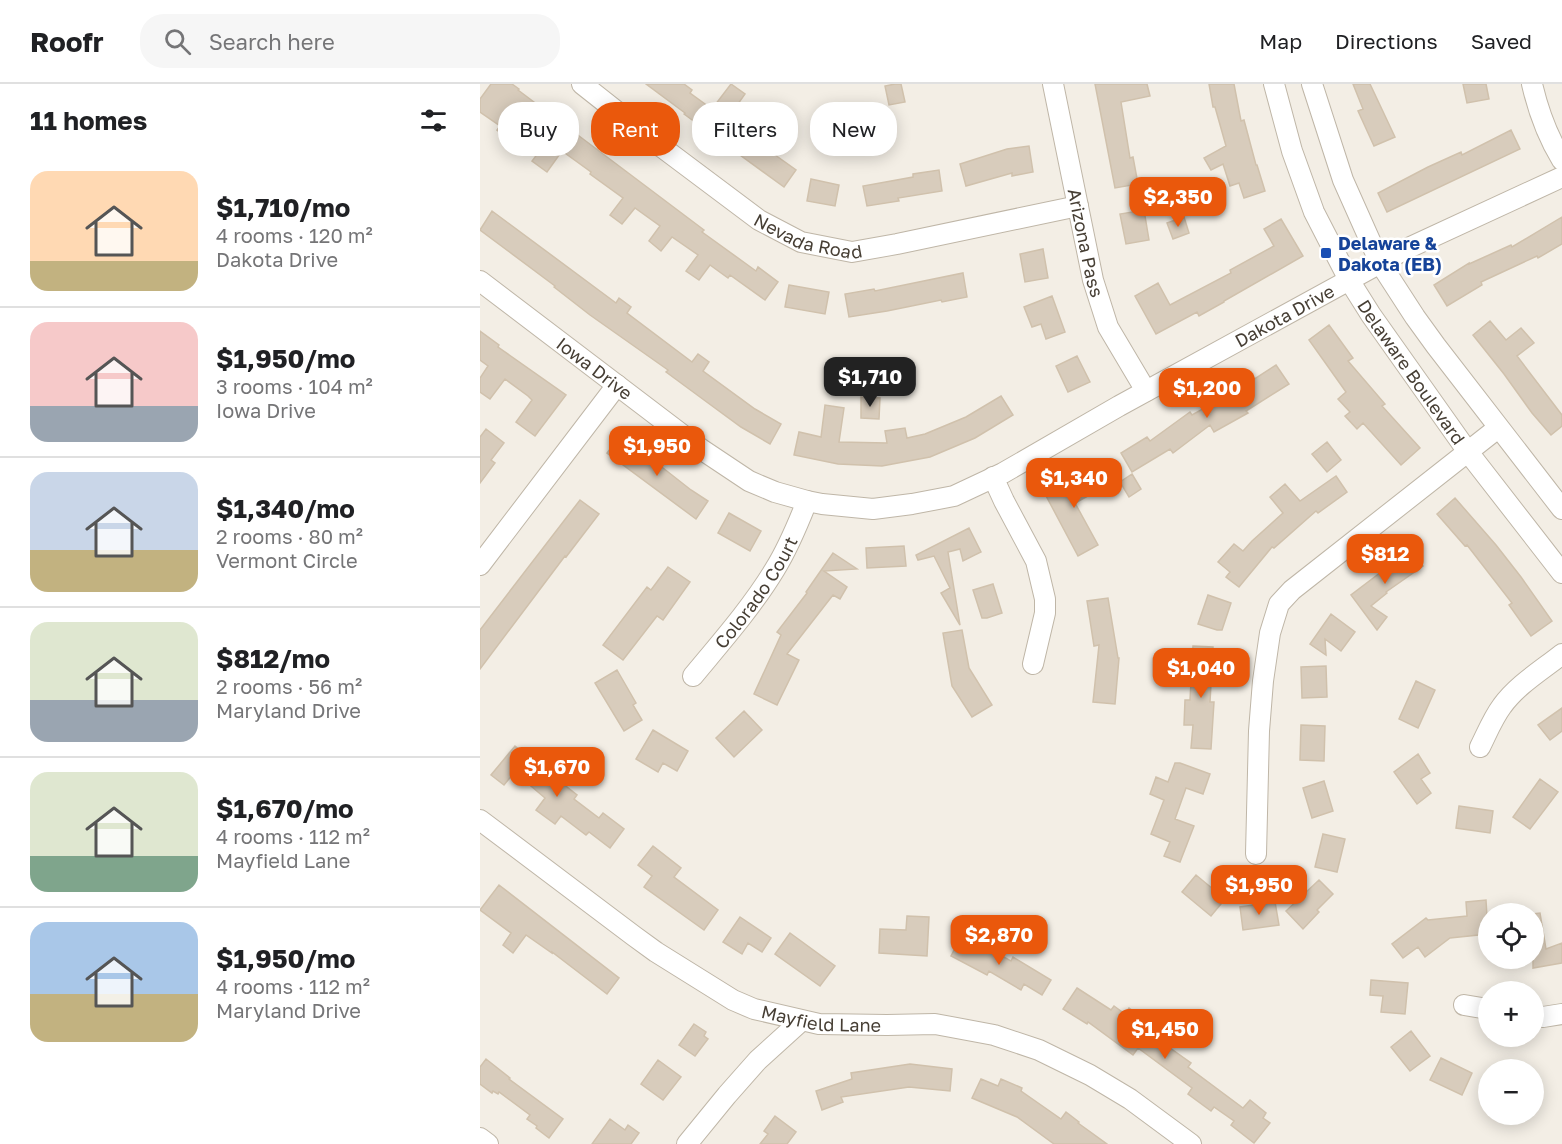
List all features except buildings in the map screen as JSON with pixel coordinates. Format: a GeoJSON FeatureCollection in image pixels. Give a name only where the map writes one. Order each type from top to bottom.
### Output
{"type":"FeatureCollection","features":[{"type":"Feature","properties":{"kind":"street","name":"Nevada Road"},"geometry":{"type":"LineString","coordinates":[[582,84],[759,220],[801,242],[852,252],[1078,206]]}},
{"type":"Feature","properties":{"kind":"street","name":"Arizona Pass"},"geometry":{"type":"LineString","coordinates":[[1053,84],[1094,280],[1108,327],[1146,391]]}},
{"type":"Feature","properties":{"kind":"street","name":"Delaware Boulevard"},"geometry":{"type":"LineString","coordinates":[[1274,84],[1292,150],[1314,212],[1349,280],[1468,453],[1562,573]]}},
{"type":"Feature","properties":{"kind":"street","name":"Delaware Boulevard"},"geometry":{"type":"LineString","coordinates":[[1312,84],[1344,180],[1380,263],[1429,336],[1562,509]]}},
{"type":"Feature","properties":{"kind":"street"},"geometry":{"type":"LineString","coordinates":[[1533,84],[1536,104],[1562,160]]}},
{"type":"Feature","properties":{"kind":"street","name":"Dakota Drive"},"geometry":{"type":"LineString","coordinates":[[807,501],[873,509],[954,496],[1065,438],[1146,391],[1404,250],[1562,177]]}},
{"type":"Feature","properties":{"kind":"street","name":"Iowa Drive"},"geometry":{"type":"LineString","coordinates":[[480,281],[701,449],[749,481],[775,492],[807,501]]}},
{"type":"Feature","properties":{"kind":"street"},"geometry":{"type":"LineString","coordinates":[[480,565],[617,386]]}},
{"type":"Feature","properties":{"kind":"street"},"geometry":{"type":"LineString","coordinates":[[1256,854],[1259,731],[1263,681],[1270,633],[1279,604],[1292,590],[1498,428]]}},
{"type":"Feature","properties":{"kind":"street"},"geometry":{"type":"LineString","coordinates":[[993,477],[1036,561],[1046,599],[1034,664]]}},
{"type":"Feature","properties":{"kind":"street","name":"Colorado Court"},"geometry":{"type":"LineString","coordinates":[[693,676],[726,637],[776,568],[798,526],[807,501]]}},
{"type":"Feature","properties":{"kind":"street"},"geometry":{"type":"LineString","coordinates":[[1480,747],[1504,703],[1521,686],[1562,654]]}},
{"type":"Feature","properties":{"kind":"street","name":"Mayfield Lane"},"geometry":{"type":"LineString","coordinates":[[480,820],[642,941],[733,1000],[801,1021],[830,1024],[935,1024],[994,1035],[1039,1050],[1090,1075],[1138,1104],[1191,1144]]}},
{"type":"Feature","properties":{"kind":"street"},"geometry":{"type":"LineString","coordinates":[[1464,1005],[1478,1007]]}},
{"type":"Feature","properties":{"kind":"street"},"geometry":{"type":"LineString","coordinates":[[1544,1017],[1562,1014]]}},
{"type":"Feature","properties":{"kind":"street"},"geometry":{"type":"LineString","coordinates":[[687,1144],[758,1060],[801,1021]]}},
{"type":"Feature","properties":{"kind":"street"},"geometry":{"type":"LineString","coordinates":[[480,1138],[488,1144]]}},
{"type":"Feature","properties":{"kind":"place","name":"Delaware & Dakota (EB)"},"geometry":{"type":"Point","coordinates":[1326,253]}}]}
